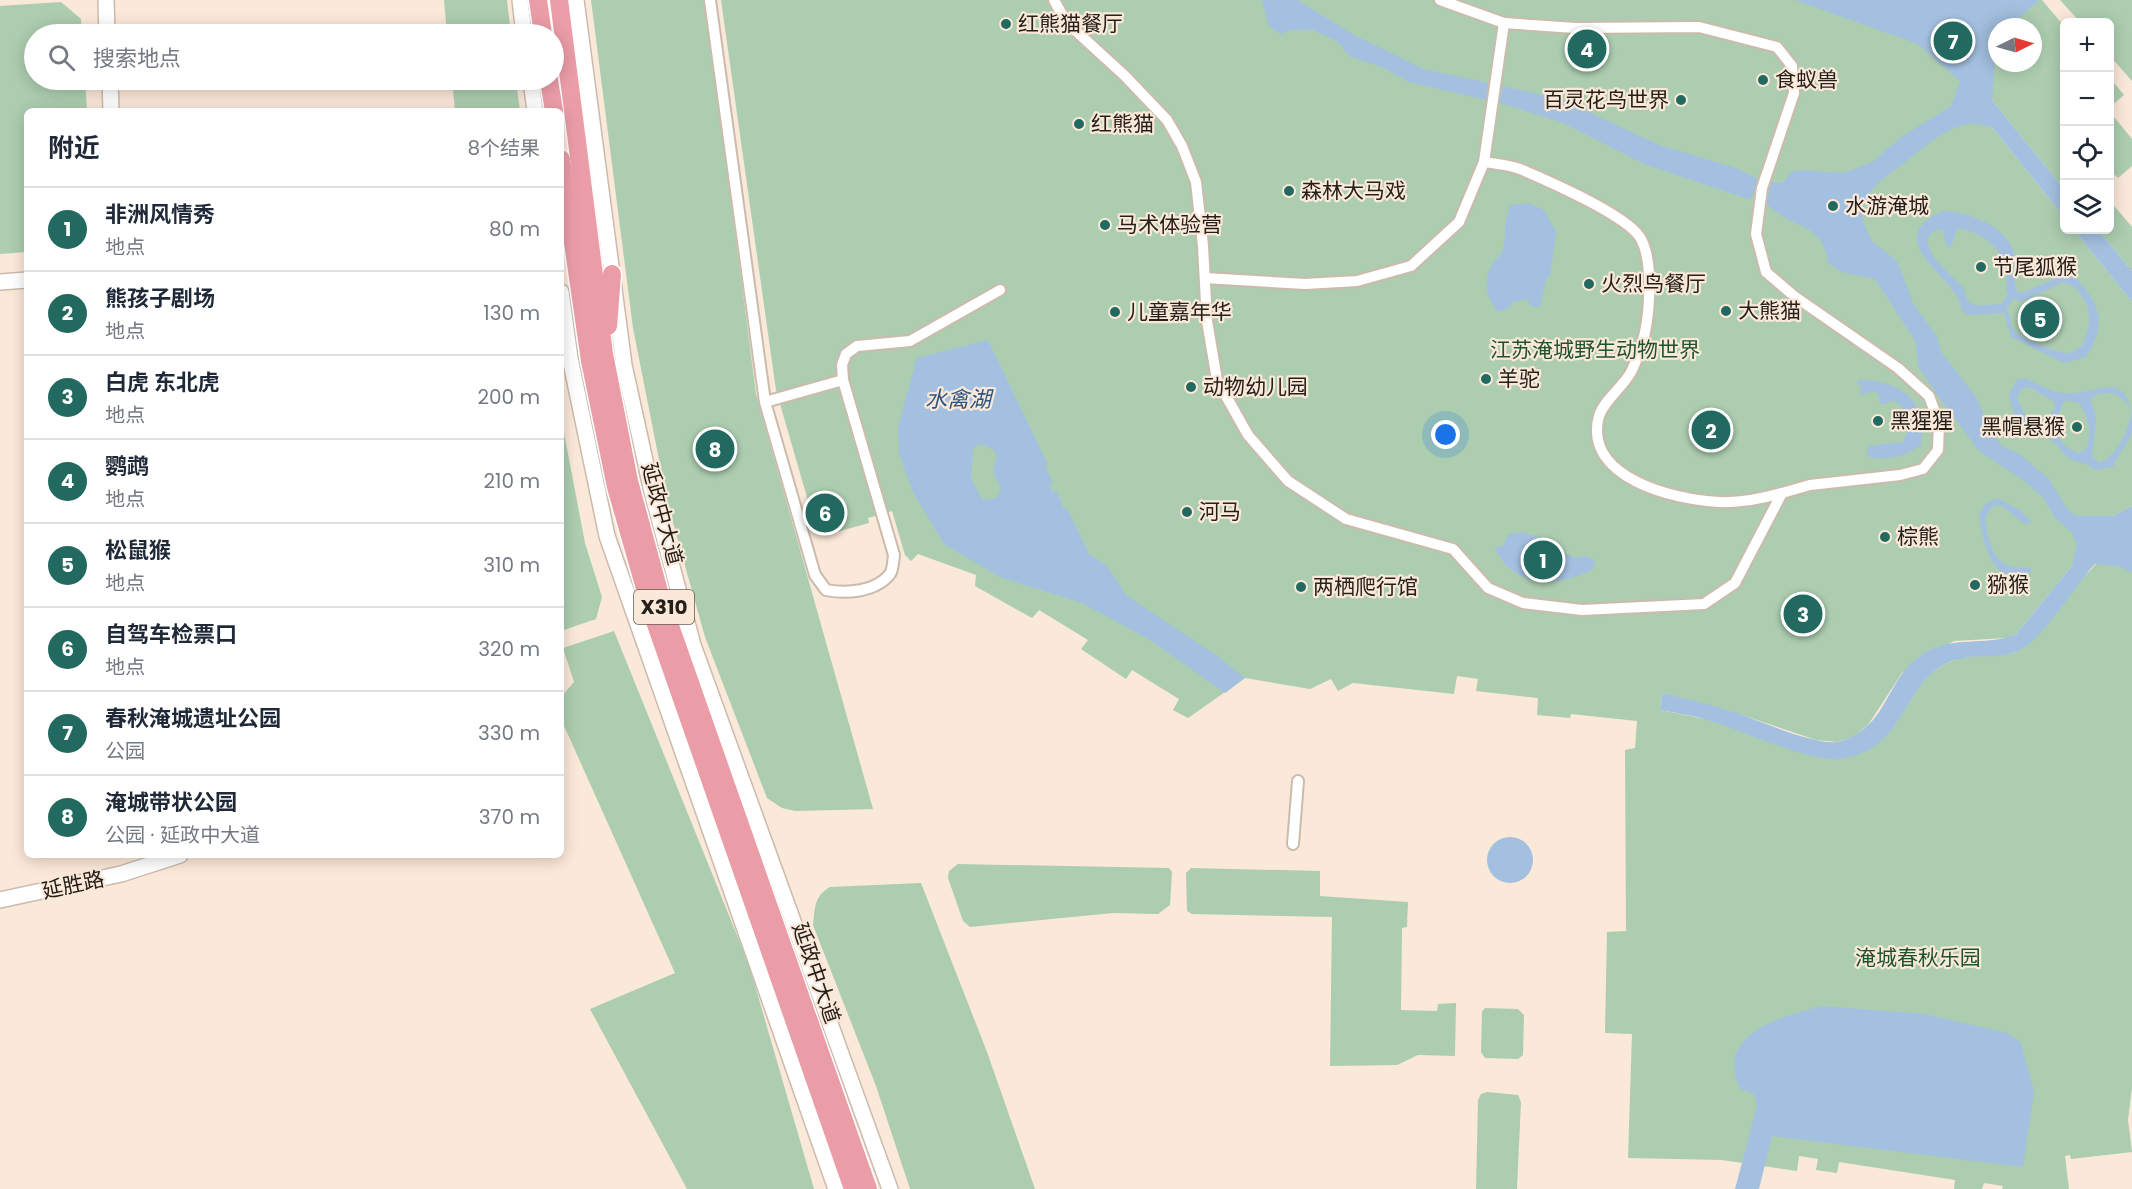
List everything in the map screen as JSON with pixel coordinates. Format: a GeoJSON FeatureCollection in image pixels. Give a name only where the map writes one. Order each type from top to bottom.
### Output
{"type":"FeatureCollection","features":[{"type":"Feature","properties":{"kind":"main road"},"geometry":{"type":"LineString","coordinates":[[538,0],[542,24]]}},
{"type":"Feature","properties":{"kind":"main road","name":"延政中大道"},"geometry":{"type":"LineString","coordinates":[[559,0],[562,24]]}},
{"type":"Feature","properties":{"kind":"main road","name":"延政中大道"},"geometry":{"type":"LineString","coordinates":[[564,38],[606,361],[629,481],[663,606],[868,1189]]}},
{"type":"Feature","properties":{"kind":"main road"},"geometry":{"type":"LineString","coordinates":[[551,90],[554,108]]}},
{"type":"Feature","properties":{"kind":"main road","name":"延政中大道"},"geometry":{"type":"LineString","coordinates":[[564,180],[590,361],[616,487],[639,568],[656,624],[853,1189]]}},
{"type":"Feature","properties":{"kind":"main road"},"geometry":{"type":"LineString","coordinates":[[606,361],[612,274]]}},
{"type":"Feature","properties":{"kind":"street"},"geometry":{"type":"LineString","coordinates":[[106,0],[107,24]]}},
{"type":"Feature","properties":{"kind":"street"},"geometry":{"type":"LineString","coordinates":[[520,0],[524,24]]}},
{"type":"Feature","properties":{"kind":"street"},"geometry":{"type":"LineString","coordinates":[[576,0],[612,274],[632,400],[652,492],[693,645],[890,1189]]}},
{"type":"Feature","properties":{"kind":"street"},"geometry":{"type":"LineString","coordinates":[[710,0],[765,402],[816,574],[826,590],[845,594],[881,583],[892,572],[894,555],[843,380],[842,365],[846,354],[857,346],[910,341],[1000,290]]}},
{"type":"Feature","properties":{"kind":"street"},"geometry":{"type":"LineString","coordinates":[[1054,0],[1066,22],[1125,76],[1167,120],[1182,146],[1196,183],[1207,321],[1217,380],[1248,435],[1288,481],[1346,519],[1453,549],[1488,588],[1523,603],[1582,610],[1704,604],[1735,583],[1782,493]]}},
{"type":"Feature","properties":{"kind":"street"},"geometry":{"type":"LineString","coordinates":[[1440,0],[1504,23],[1575,28],[1699,27],[1777,47],[1792,66],[1794,93],[1761,200],[1756,234],[1766,272],[1794,297],[1898,368],[1929,396],[1939,423],[1938,450],[1923,469],[1900,475],[1810,485],[1757,500],[1719,502],[1660,492],[1616,471],[1601,452],[1597,434],[1600,415],[1631,372],[1642,343],[1649,301],[1647,260],[1641,238],[1625,220],[1518,168],[1484,162]]}},
{"type":"Feature","properties":{"kind":"street"},"geometry":{"type":"LineString","coordinates":[[1205,278],[1326,283],[1357,281],[1411,266],[1459,222],[1484,162],[1504,23]]}},
{"type":"Feature","properties":{"kind":"street"},"geometry":{"type":"LineString","coordinates":[[110,90],[111,108]]}},
{"type":"Feature","properties":{"kind":"street"},"geometry":{"type":"LineString","coordinates":[[532,90],[535,108]]}},
{"type":"Feature","properties":{"kind":"street"},"geometry":{"type":"LineString","coordinates":[[0,282],[24,280]]}},
{"type":"Feature","properties":{"kind":"street"},"geometry":{"type":"LineString","coordinates":[[564,314],[570,358],[607,536],[836,1189]]}},
{"type":"Feature","properties":{"kind":"street"},"geometry":{"type":"LineString","coordinates":[[765,402],[843,380]]}},
{"type":"Feature","properties":{"kind":"street"},"geometry":{"type":"LineString","coordinates":[[1293,844],[1298,781]]}},
{"type":"Feature","properties":{"kind":"street","name":"延胜路"},"geometry":{"type":"LineString","coordinates":[[0,900],[122,874],[149,860]]}},
{"type":"Feature","properties":{"kind":"green space"},"geometry":{"type":"Polygon","coordinates":[[[444,0],[507,0],[510,24],[446,24],[444,0]]]}},
{"type":"Feature","properties":{"kind":"green space"},"geometry":{"type":"Polygon","coordinates":[[[591,0],[705,0],[756,394],[873,809],[795,811],[782,808],[767,798],[705,637],[668,505],[633,328],[591,0]]]}},
{"type":"Feature","properties":{"kind":"green space","name":"江苏淹城野生动物世界"},"geometry":{"type":"Polygon","coordinates":[[[721,0],[2042,0],[2060,21],[2060,184],[1992,100],[1992,127],[2060,212],[2060,234],[2077,234],[2132,302],[2132,506],[2113,516],[2076,553],[2072,566],[2016,634],[2007,638],[1954,641],[1902,673],[1868,725],[1852,738],[1836,742],[1816,740],[1733,712],[1662,693],[1660,710],[1705,719],[1825,758],[1889,733],[1930,674],[1945,664],[1959,658],[2014,653],[2096,564],[2132,538],[2132,1087],[2128,1120],[2132,1152],[2071,1159],[2070,1155],[2065,1156],[2069,1189],[2002,1189],[2003,1186],[1984,1183],[1982,1189],[1954,1189],[1955,1180],[1839,1162],[1837,1173],[1816,1170],[1818,1159],[1799,1156],[1797,1171],[1722,1160],[1628,1158],[1632,1034],[1605,1033],[1607,932],[1626,931],[1625,750],[1635,748],[1637,721],[1571,714],[1570,718],[1537,715],[1538,698],[1476,691],[1478,679],[1457,676],[1454,694],[1353,683],[1338,691],[1331,679],[1310,689],[1245,678],[1188,718],[1173,710],[1179,699],[1132,670],[1126,679],[1081,649],[1088,640],[1039,610],[1032,618],[975,586],[976,575],[918,554],[911,561],[905,555],[892,511],[868,518],[869,523],[833,533],[831,525],[821,528],[820,524],[815,525],[776,390],[721,0]]]}},
{"type":"Feature","properties":{"kind":"green space"},"geometry":{"type":"Polygon","coordinates":[[[2060,0],[2132,0],[2132,81],[2114,61],[2114,18],[2076,18],[2060,0]]]}},
{"type":"Feature","properties":{"kind":"green space"},"geometry":{"type":"Polygon","coordinates":[[[61,2],[81,19],[81,24],[24,24],[24,90],[86,90],[87,108],[24,108],[24,252],[0,254],[0,6],[61,2]]]}},
{"type":"Feature","properties":{"kind":"green space"},"geometry":{"type":"Polygon","coordinates":[[[2114,83],[2124,95],[2114,104],[2114,83]]]}},
{"type":"Feature","properties":{"kind":"green space"},"geometry":{"type":"Polygon","coordinates":[[[453,90],[517,90],[520,108],[455,108],[453,90]]]}},
{"type":"Feature","properties":{"kind":"green space"},"geometry":{"type":"Polygon","coordinates":[[[2114,117],[2132,139],[2132,166],[2118,178],[2115,175],[2114,117]]]}},
{"type":"Feature","properties":{"kind":"green space"},"geometry":{"type":"Polygon","coordinates":[[[2114,206],[2132,227],[2132,271],[2101,234],[2114,234],[2114,206]]]}},
{"type":"Feature","properties":{"kind":"green space"},"geometry":{"type":"Polygon","coordinates":[[[564,433],[585,543],[602,597],[596,619],[564,630],[564,433]]]}},
{"type":"Feature","properties":{"kind":"green space"},"geometry":{"type":"Polygon","coordinates":[[[614,631],[749,965],[814,1189],[687,1189],[590,1009],[675,973],[564,726],[564,694],[574,682],[564,648],[614,631]]]}},
{"type":"Feature","properties":{"kind":"green space"},"geometry":{"type":"Polygon","coordinates":[[[958,864],[1169,868],[1172,872],[1170,905],[1158,914],[1113,913],[970,927],[963,921],[948,878],[949,871],[958,864]]]}},
{"type":"Feature","properties":{"kind":"green space"},"geometry":{"type":"Polygon","coordinates":[[[1191,868],[1320,871],[1320,896],[1408,902],[1407,927],[1402,928],[1401,1010],[1437,1011],[1438,1004],[1456,1003],[1455,1056],[1418,1055],[1397,1065],[1330,1066],[1332,917],[1192,914],[1187,911],[1186,873],[1191,868]]]}},
{"type":"Feature","properties":{"kind":"green space"},"geometry":{"type":"Polygon","coordinates":[[[921,883],[987,1052],[1035,1189],[910,1189],[876,1086],[813,925],[818,898],[830,887],[921,883]]]}},
{"type":"Feature","properties":{"kind":"green space"},"geometry":{"type":"Polygon","coordinates":[[[1485,1008],[1518,1009],[1524,1015],[1523,1055],[1518,1059],[1485,1058],[1481,1052],[1482,1012],[1485,1008]]]}},
{"type":"Feature","properties":{"kind":"green space"},"geometry":{"type":"Polygon","coordinates":[[[1487,1092],[1518,1095],[1521,1102],[1517,1189],[1476,1189],[1478,1100],[1481,1094],[1487,1092]]]}},
{"type":"Feature","properties":{"kind":"water"},"geometry":{"type":"Polygon","coordinates":[[[1262,0],[1298,0],[1354,35],[1424,69],[1561,99],[1659,145],[1736,168],[1758,179],[1751,200],[1644,164],[1563,123],[1507,105],[1409,82],[1382,67],[1349,56],[1337,41],[1313,30],[1291,30],[1280,34],[1269,26],[1262,0]]]}},
{"type":"Feature","properties":{"kind":"water"},"geometry":{"type":"Polygon","coordinates":[[[1795,0],[2039,0],[2019,18],[1988,18],[1988,72],[1994,72],[1992,100],[2060,184],[2060,212],[1992,127],[1971,123],[1954,128],[1936,138],[1878,183],[1866,197],[1862,216],[1873,242],[1897,261],[1913,303],[1937,337],[1941,352],[1977,398],[1989,429],[2002,446],[2021,455],[2049,479],[2067,509],[2076,516],[2113,516],[2132,506],[2132,572],[2118,566],[2095,564],[2047,626],[2026,646],[2016,652],[1999,656],[1962,658],[1945,664],[1925,681],[1895,725],[1878,744],[1850,757],[1827,759],[1774,744],[1718,723],[1660,710],[1662,693],[1728,710],[1815,740],[1837,742],[1845,740],[1865,728],[1873,720],[1897,681],[1911,663],[1920,656],[1945,645],[1993,640],[2016,634],[2072,566],[2077,544],[2072,533],[2056,519],[2042,496],[2020,478],[1979,451],[1918,366],[1916,342],[1875,279],[1841,272],[1828,263],[1825,249],[1813,232],[1775,211],[1766,203],[1771,182],[1783,183],[1790,173],[1798,170],[1844,173],[1872,162],[1900,138],[1951,106],[1960,81],[1918,44],[1795,0]]]}},
{"type":"Feature","properties":{"kind":"water"},"geometry":{"type":"Polygon","coordinates":[[[1528,203],[1544,210],[1556,232],[1550,277],[1547,276],[1540,307],[1530,306],[1528,299],[1511,303],[1511,307],[1498,312],[1488,294],[1487,276],[1493,263],[1502,252],[1508,210],[1511,205],[1528,203]]]}},
{"type":"Feature","properties":{"kind":"water"},"geometry":{"type":"Polygon","coordinates":[[[1943,211],[1952,212],[1979,219],[1996,229],[2009,242],[2018,264],[2012,268],[2017,292],[2022,293],[2061,276],[2075,277],[2091,296],[2098,315],[2097,334],[2086,357],[2064,363],[2011,337],[2004,313],[1969,315],[1962,311],[1958,298],[1931,266],[1918,244],[1918,232],[1926,221],[1943,211]],[[1958,228],[1951,246],[1947,247],[1940,229],[1931,234],[1928,240],[1929,248],[1934,257],[1963,287],[1970,302],[1979,305],[2001,304],[2009,293],[2006,291],[2005,267],[1997,249],[1981,236],[1958,228]],[[2062,283],[2020,302],[2014,298],[2006,309],[2012,328],[2018,334],[2041,346],[2071,353],[2083,345],[2089,314],[2085,301],[2077,290],[2071,285],[2062,283]]]}},
{"type":"Feature","properties":{"kind":"water"},"geometry":{"type":"Polygon","coordinates":[[[2077,234],[2101,234],[2132,271],[2132,302],[2077,234]]]}},
{"type":"Feature","properties":{"kind":"water","name":"水禽湖"},"geometry":{"type":"Polygon","coordinates":[[[988,340],[1048,465],[1045,466],[1053,483],[1049,486],[1052,492],[1056,490],[1064,509],[1067,508],[1089,554],[1107,566],[1127,596],[1216,655],[1245,678],[1225,693],[1150,640],[1082,603],[1000,577],[944,544],[913,492],[899,453],[898,427],[917,358],[988,340]],[[979,444],[973,448],[971,479],[983,500],[996,498],[1001,490],[993,470],[997,457],[993,449],[979,444]]]}},
{"type":"Feature","properties":{"kind":"water"},"geometry":{"type":"Polygon","coordinates":[[[2025,378],[2060,393],[2077,393],[2101,388],[2120,390],[2126,396],[2130,409],[2132,430],[2113,467],[2094,470],[2088,465],[2073,460],[2065,455],[2056,444],[2021,423],[2012,408],[2009,395],[2016,380],[2025,378]],[[2023,388],[2017,397],[2023,412],[2029,420],[2044,424],[2055,408],[2054,402],[2031,388],[2023,388]],[[2113,393],[2096,394],[2091,400],[2096,417],[2092,456],[2099,463],[2111,455],[2122,441],[2130,417],[2130,409],[2125,401],[2113,393]],[[2066,400],[2061,408],[2057,424],[2059,438],[2063,444],[2079,453],[2087,448],[2089,442],[2089,425],[2085,414],[2079,403],[2066,400]]]}},
{"type":"Feature","properties":{"kind":"water"},"geometry":{"type":"Polygon","coordinates":[[[1858,380],[1887,384],[1908,395],[1920,415],[1921,445],[1908,453],[1895,457],[1867,456],[1868,446],[1903,442],[1908,430],[1908,418],[1906,412],[1897,403],[1891,400],[1886,404],[1881,404],[1878,394],[1874,391],[1860,395],[1861,385],[1857,384],[1858,380]]]}},
{"type":"Feature","properties":{"kind":"water"},"geometry":{"type":"Polygon","coordinates":[[[1997,498],[2020,510],[2032,522],[2025,524],[2000,505],[1993,506],[1985,517],[1992,548],[2002,562],[2018,568],[2030,567],[2031,572],[2017,575],[2007,574],[1998,569],[1987,550],[1979,515],[1985,504],[1997,498]]]}},
{"type":"Feature","properties":{"kind":"water"},"geometry":{"type":"Polygon","coordinates":[[[1522,532],[1550,541],[1553,547],[1575,558],[1586,556],[1595,561],[1593,569],[1566,580],[1552,582],[1525,578],[1503,561],[1495,548],[1504,545],[1507,535],[1522,532]]]}},
{"type":"Feature","properties":{"kind":"water"},"geometry":{"type":"Polygon","coordinates":[[[1510,837],[1526,844],[1533,860],[1526,876],[1510,883],[1494,876],[1487,860],[1494,844],[1510,837]]]}},
{"type":"Feature","properties":{"kind":"water"},"geometry":{"type":"Polygon","coordinates":[[[1822,1006],[1925,1014],[2007,1033],[2021,1043],[2034,1091],[2023,1167],[1772,1136],[1759,1189],[1735,1189],[1757,1106],[1754,1094],[1740,1089],[1734,1070],[1736,1054],[1744,1041],[1757,1030],[1789,1015],[1822,1006]]]}},
{"type":"Feature","properties":{"kind":"place","name":"红熊猫餐厅"},"geometry":{"type":"Point","coordinates":[1006,24]}},
{"type":"Feature","properties":{"kind":"place","name":"春秋淹城遗址公园"},"geometry":{"type":"Point","coordinates":[1953,41]}},
{"type":"Feature","properties":{"kind":"place","name":"鹦鹉"},"geometry":{"type":"Point","coordinates":[1587,49]}},
{"type":"Feature","properties":{"kind":"place","name":"食蚁兽"},"geometry":{"type":"Point","coordinates":[1763,80]}},
{"type":"Feature","properties":{"kind":"place","name":"百灵花鸟世界"},"geometry":{"type":"Point","coordinates":[1681,100]}},
{"type":"Feature","properties":{"kind":"place","name":"红熊猫"},"geometry":{"type":"Point","coordinates":[1079,124]}},
{"type":"Feature","properties":{"kind":"place","name":"森林大马戏"},"geometry":{"type":"Point","coordinates":[1289,191]}},
{"type":"Feature","properties":{"kind":"place","name":"水游淹城"},"geometry":{"type":"Point","coordinates":[1833,206]}},
{"type":"Feature","properties":{"kind":"place","name":"马术体验营"},"geometry":{"type":"Point","coordinates":[1105,225]}},
{"type":"Feature","properties":{"kind":"place","name":"节尾狐猴"},"geometry":{"type":"Point","coordinates":[1981,267]}},
{"type":"Feature","properties":{"kind":"place","name":"火烈鸟餐厅"},"geometry":{"type":"Point","coordinates":[1589,284]}},
{"type":"Feature","properties":{"kind":"place","name":"大熊猫"},"geometry":{"type":"Point","coordinates":[1726,311]}},
{"type":"Feature","properties":{"kind":"place","name":"儿童嘉年华"},"geometry":{"type":"Point","coordinates":[1115,312]}},
{"type":"Feature","properties":{"kind":"place","name":"松鼠猴"},"geometry":{"type":"Point","coordinates":[2040,319]}},
{"type":"Feature","properties":{"kind":"place","name":"羊驼"},"geometry":{"type":"Point","coordinates":[1486,379]}},
{"type":"Feature","properties":{"kind":"place","name":"动物幼儿园"},"geometry":{"type":"Point","coordinates":[1191,387]}},
{"type":"Feature","properties":{"kind":"place","name":"黑猩猩"},"geometry":{"type":"Point","coordinates":[1878,421]}},
{"type":"Feature","properties":{"kind":"place","name":"黑帽悬猴"},"geometry":{"type":"Point","coordinates":[2077,427]}},
{"type":"Feature","properties":{"kind":"place","name":"熊孩子剧场"},"geometry":{"type":"Point","coordinates":[1711,430]}},
{"type":"Feature","properties":{"kind":"place","name":"淹城带状公园"},"geometry":{"type":"Point","coordinates":[715,449]}},
{"type":"Feature","properties":{"kind":"place","name":"河马"},"geometry":{"type":"Point","coordinates":[1187,512]}},
{"type":"Feature","properties":{"kind":"place","name":"自驾车检票口"},"geometry":{"type":"Point","coordinates":[825,513]}},
{"type":"Feature","properties":{"kind":"place","name":"棕熊"},"geometry":{"type":"Point","coordinates":[1885,537]}},
{"type":"Feature","properties":{"kind":"place","name":"非洲风情秀"},"geometry":{"type":"Point","coordinates":[1543,560]}},
{"type":"Feature","properties":{"kind":"place","name":"猕猴"},"geometry":{"type":"Point","coordinates":[1975,585]}},
{"type":"Feature","properties":{"kind":"place","name":"两栖爬行馆"},"geometry":{"type":"Point","coordinates":[1301,587]}},
{"type":"Feature","properties":{"kind":"place","name":"白虎 东北虎"},"geometry":{"type":"Point","coordinates":[1803,614]}},
{"type":"Feature","properties":{"kind":"park label","name":"淹城春秋乐园"},"geometry":{"type":"Point","coordinates":[1918,958]}}]}
